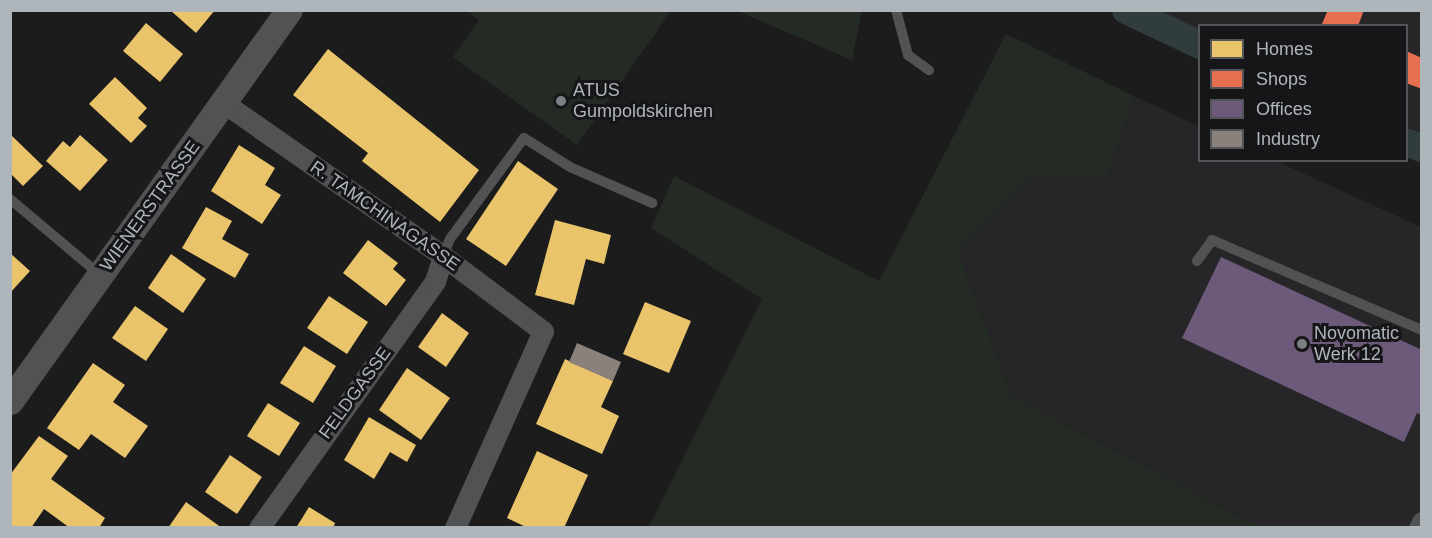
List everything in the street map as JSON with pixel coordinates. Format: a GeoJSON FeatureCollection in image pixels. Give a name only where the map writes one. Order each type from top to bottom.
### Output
{"type":"FeatureCollection","features":[{"type":"Feature","properties":{"kind":"street","name":"WIENERSTRASSE"},"geometry":{"type":"LineString","coordinates":[[10,401],[224,103],[282,13]]}},
{"type":"Feature","properties":{"kind":"street","name":"R. TAMCHINAGASSE"},"geometry":{"type":"LineString","coordinates":[[224,103],[443,256],[543,331],[455,528]]}},
{"type":"Feature","properties":{"kind":"street","name":"FELDGASSE"},"geometry":{"type":"LineString","coordinates":[[259,528],[435,281],[443,256]]}},
{"type":"Feature","properties":{"kind":"street"},"geometry":{"type":"LineString","coordinates":[[1419,528],[1422,522]]}},
{"type":"Feature","properties":{"kind":"lane"},"geometry":{"type":"LineString","coordinates":[[896,10],[908,55],[929,70]]}},
{"type":"Feature","properties":{"kind":"lane"},"geometry":{"type":"LineString","coordinates":[[443,256],[450,239],[524,138],[570,167],[652,203]]}},
{"type":"Feature","properties":{"kind":"lane"},"geometry":{"type":"LineString","coordinates":[[10,199],[100,275]]}},
{"type":"Feature","properties":{"kind":"lane"},"geometry":{"type":"LineString","coordinates":[[1197,261],[1212,240],[1422,330]]}},
{"type":"Feature","properties":{"kind":"shaded area","name":"ATUS Gumpoldskirchen"},"geometry":{"type":"Polygon","coordinates":[[[467,11],[671,11],[577,145],[453,57],[479,20],[467,11]]]}},
{"type":"Feature","properties":{"kind":"shaded area"},"geometry":{"type":"Polygon","coordinates":[[[737,11],[862,11],[852,60],[737,11]]]}},
{"type":"Feature","properties":{"kind":"shaded area"},"geometry":{"type":"Polygon","coordinates":[[[1151,11],[1421,11],[1421,133],[1408,126],[1408,24],[1198,24],[1198,32],[1151,11]]]}},
{"type":"Feature","properties":{"kind":"shaded area"},"geometry":{"type":"Polygon","coordinates":[[[1006,34],[1134,96],[1107,178],[1032,176],[958,252],[1012,396],[1260,527],[649,527],[762,299],[651,228],[674,176],[879,281],[1006,34]]]}},
{"type":"Feature","properties":{"kind":"shaded area"},"geometry":{"type":"Polygon","coordinates":[[[1134,96],[1198,126],[1198,162],[1278,162],[1421,227],[1421,527],[1260,527],[1012,396],[958,252],[1032,176],[1107,178],[1134,96]]]}},
{"type":"Feature","properties":{"kind":"building: Homes"},"geometry":{"type":"Polygon","coordinates":[[[170,10],[215,10],[196,33],[170,10]]]}},
{"type":"Feature","properties":{"kind":"building: Homes"},"geometry":{"type":"Polygon","coordinates":[[[146,23],[183,54],[160,82],[123,51],[146,23]]]}},
{"type":"Feature","properties":{"kind":"building: Homes"},"geometry":{"type":"Polygon","coordinates":[[[328,49],[479,170],[440,222],[362,161],[368,153],[293,95],[328,49]]]}},
{"type":"Feature","properties":{"kind":"building: Homes"},"geometry":{"type":"Polygon","coordinates":[[[115,77],[147,108],[138,118],[147,126],[131,143],[89,104],[115,77]]]}},
{"type":"Feature","properties":{"kind":"building: Homes"},"geometry":{"type":"Polygon","coordinates":[[[10,134],[43,166],[23,186],[10,173],[10,134]]]}},
{"type":"Feature","properties":{"kind":"building: Homes"},"geometry":{"type":"Polygon","coordinates":[[[80,135],[108,160],[80,191],[46,161],[63,141],[70,147],[80,135]]]}},
{"type":"Feature","properties":{"kind":"building: Homes"},"geometry":{"type":"Polygon","coordinates":[[[239,145],[275,168],[265,185],[281,195],[262,224],[211,191],[239,145]]]}},
{"type":"Feature","properties":{"kind":"building: Homes"},"geometry":{"type":"Polygon","coordinates":[[[518,161],[558,189],[506,266],[466,239],[518,161]]]}},
{"type":"Feature","properties":{"kind":"building: Homes"},"geometry":{"type":"Polygon","coordinates":[[[206,207],[232,221],[222,239],[249,254],[235,278],[182,248],[206,207]]]}},
{"type":"Feature","properties":{"kind":"building: Homes"},"geometry":{"type":"Polygon","coordinates":[[[555,220],[611,235],[604,264],[586,259],[574,305],[535,295],[555,220]]]}},
{"type":"Feature","properties":{"kind":"building: Homes"},"geometry":{"type":"Polygon","coordinates":[[[368,240],[398,263],[393,269],[406,280],[386,306],[343,273],[368,240]]]}},
{"type":"Feature","properties":{"kind":"building: Homes"},"geometry":{"type":"Polygon","coordinates":[[[10,253],[30,271],[10,293],[10,253]]]}},
{"type":"Feature","properties":{"kind":"building: Homes"},"geometry":{"type":"Polygon","coordinates":[[[171,254],[206,279],[183,313],[148,288],[171,254]]]}},
{"type":"Feature","properties":{"kind":"building: Homes"},"geometry":{"type":"Polygon","coordinates":[[[329,296],[368,322],[347,354],[307,328],[329,296]]]}},
{"type":"Feature","properties":{"kind":"building: Homes"},"geometry":{"type":"Polygon","coordinates":[[[645,302],[691,321],[669,373],[623,354],[645,302]]]}},
{"type":"Feature","properties":{"kind":"building: Homes"},"geometry":{"type":"Polygon","coordinates":[[[135,306],[168,329],[146,361],[112,338],[135,306]]]}},
{"type":"Feature","properties":{"kind":"building: Homes"},"geometry":{"type":"Polygon","coordinates":[[[442,313],[469,333],[446,367],[418,347],[442,313]]]}},
{"type":"Feature","properties":{"kind":"building: Homes"},"geometry":{"type":"Polygon","coordinates":[[[304,346],[336,366],[313,403],[280,383],[304,346]]]}},
{"type":"Feature","properties":{"kind":"building: Homes"},"geometry":{"type":"Polygon","coordinates":[[[565,359],[613,381],[601,407],[619,416],[602,454],[536,424],[565,359]]]}},
{"type":"Feature","properties":{"kind":"building: Homes"},"geometry":{"type":"Polygon","coordinates":[[[93,363],[125,385],[113,402],[148,426],[125,458],[91,434],[79,450],[47,428],[93,363]]]}},
{"type":"Feature","properties":{"kind":"building: Homes"},"geometry":{"type":"Polygon","coordinates":[[[407,368],[450,398],[421,440],[379,410],[407,368]]]}},
{"type":"Feature","properties":{"kind":"building: Homes"},"geometry":{"type":"Polygon","coordinates":[[[268,403],[300,423],[279,456],[247,436],[268,403]]]}},
{"type":"Feature","properties":{"kind":"building: Homes"},"geometry":{"type":"Polygon","coordinates":[[[369,417],[416,445],[407,462],[390,452],[374,479],[344,460],[369,417]]]}},
{"type":"Feature","properties":{"kind":"building: Homes"},"geometry":{"type":"Polygon","coordinates":[[[39,436],[68,456],[51,479],[105,518],[99,528],[70,528],[44,509],[31,528],[10,528],[10,475],[39,436]]]}},
{"type":"Feature","properties":{"kind":"building: Homes"},"geometry":{"type":"Polygon","coordinates":[[[537,451],[588,475],[564,528],[528,528],[507,518],[537,451]]]}},
{"type":"Feature","properties":{"kind":"building: Homes"},"geometry":{"type":"Polygon","coordinates":[[[230,455],[262,477],[237,514],[205,492],[230,455]]]}},
{"type":"Feature","properties":{"kind":"building: Homes"},"geometry":{"type":"Polygon","coordinates":[[[186,502],[222,528],[168,528],[186,502]]]}},
{"type":"Feature","properties":{"kind":"building: Homes"},"geometry":{"type":"Polygon","coordinates":[[[309,507],[335,523],[333,528],[296,528],[309,507]]]}},
{"type":"Feature","properties":{"kind":"building: Shops"},"geometry":{"type":"Polygon","coordinates":[[[1328,10],[1364,10],[1359,24],[1322,24],[1328,10]]]}},
{"type":"Feature","properties":{"kind":"building: Shops"},"geometry":{"type":"Polygon","coordinates":[[[1408,52],[1422,58],[1422,89],[1408,84],[1408,52]]]}},
{"type":"Feature","properties":{"kind":"building: Offices","name":"Novomatic Werk 12"},"geometry":{"type":"Polygon","coordinates":[[[1221,257],[1422,350],[1422,415],[1417,413],[1404,442],[1182,338],[1221,257]]]}},
{"type":"Feature","properties":{"kind":"building: Industry"},"geometry":{"type":"Polygon","coordinates":[[[577,343],[621,362],[613,381],[569,362],[577,343]]]}},
{"type":"Feature","properties":{"kind":"waterway"},"geometry":{"type":"LineString","coordinates":[[1126,10],[1198,44]]}},
{"type":"Feature","properties":{"kind":"waterway"},"geometry":{"type":"LineString","coordinates":[[1408,143],[1422,148]]}},
{"type":"Feature","properties":{"kind":"place","name":"ATUS Gumpoldskirchen"},"geometry":{"type":"Point","coordinates":[561,101]}},
{"type":"Feature","properties":{"kind":"place","name":"Novomatic Werk 12"},"geometry":{"type":"Point","coordinates":[1302,344]}}]}
